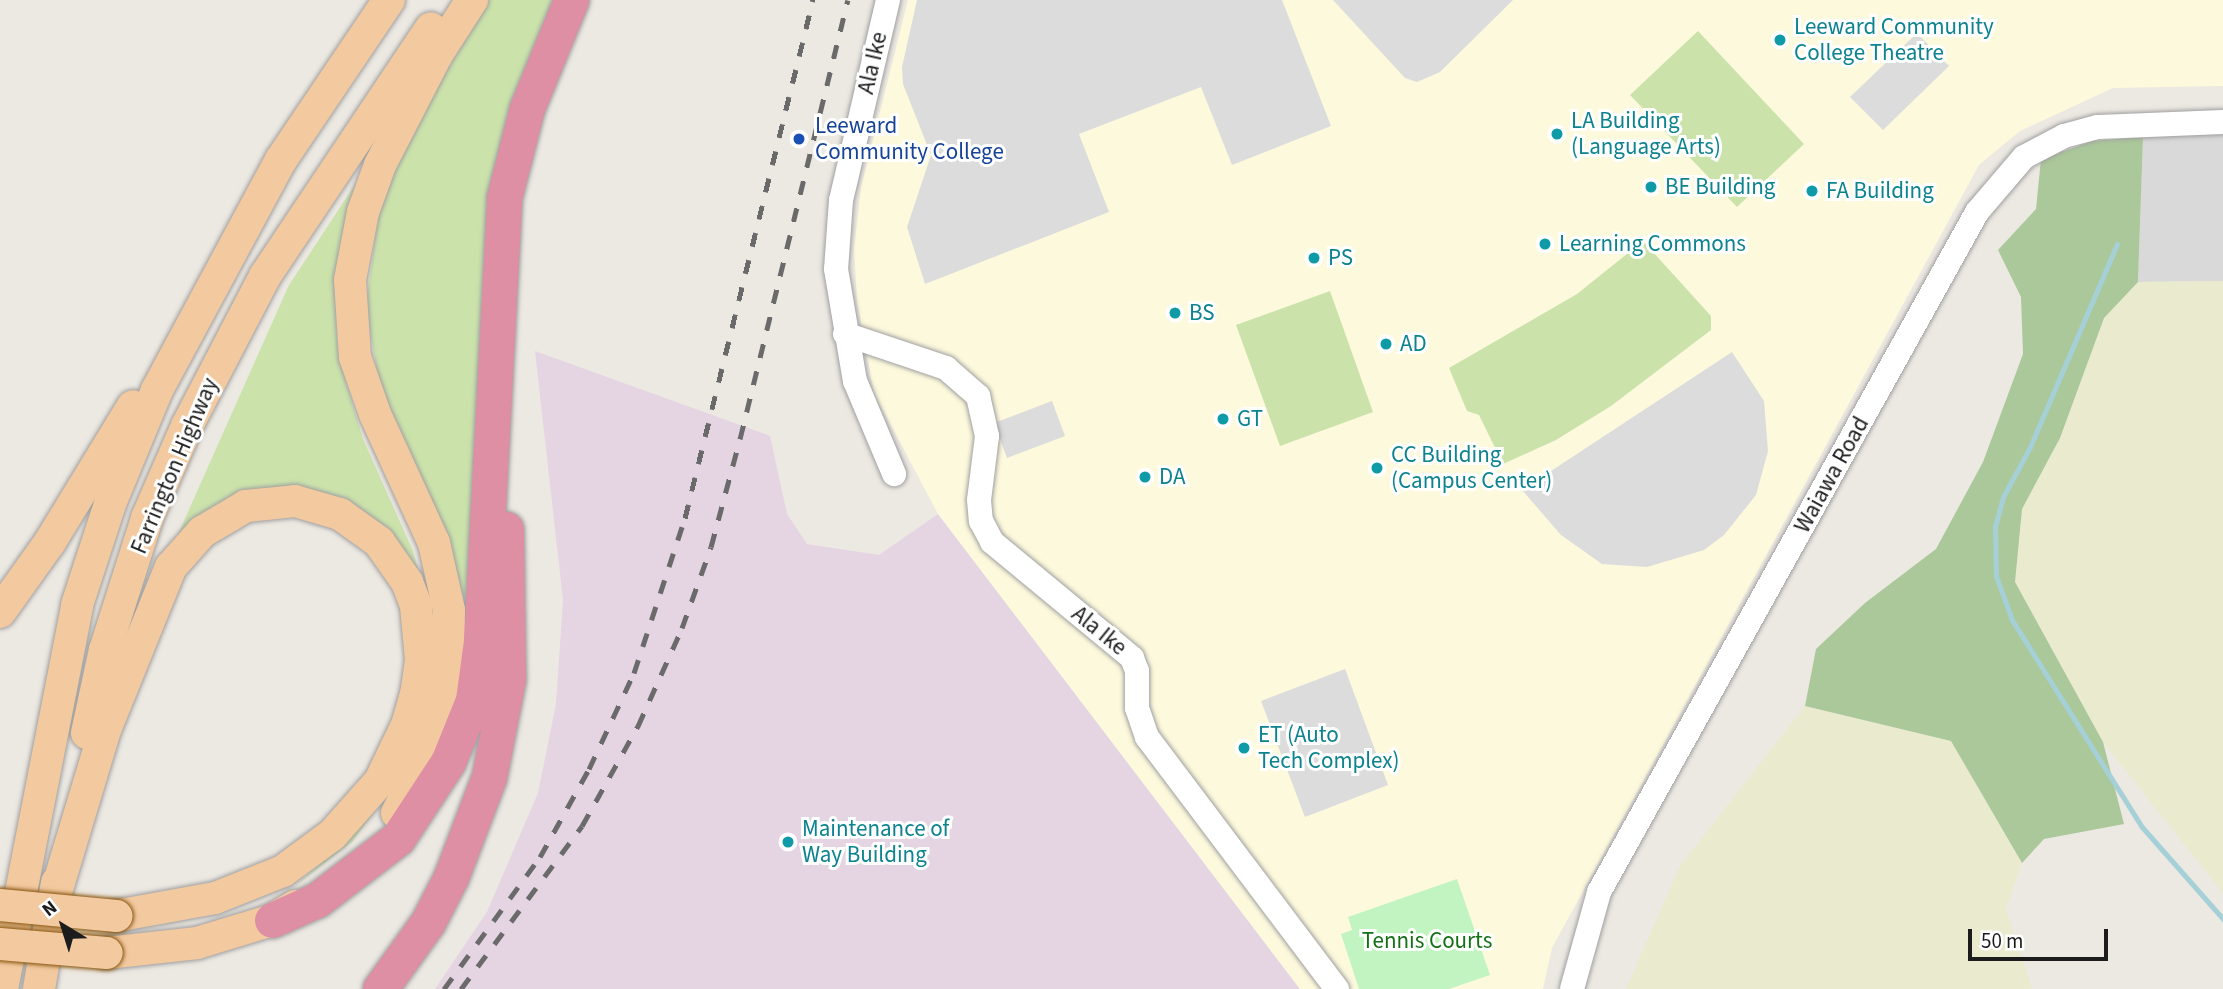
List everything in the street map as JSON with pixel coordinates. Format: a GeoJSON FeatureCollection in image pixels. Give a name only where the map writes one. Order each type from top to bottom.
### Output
{"type":"FeatureCollection","features":[{"type":"Feature","properties":{"kind":"highway"},"geometry":{"type":"LineString","coordinates":[[272,920],[327,893],[398,838],[430,797],[461,733],[479,672],[504,198],[520,134],[549,45],[571,0]]}},
{"type":"Feature","properties":{"kind":"highway"},"geometry":{"type":"LineString","coordinates":[[380,989],[428,922],[451,877],[489,777],[503,713],[509,631],[498,274]]}},
{"type":"Feature","properties":{"kind":"main road","name":"Farrington Highway"},"geometry":{"type":"LineString","coordinates":[[2,989],[77,605],[110,504],[158,390],[281,159],[389,0]]}},
{"type":"Feature","properties":{"kind":"main road","name":"Farrington Highway"},"geometry":{"type":"LineString","coordinates":[[39,989],[54,899],[105,650],[147,518],[187,426],[265,276],[450,0]]}},
{"type":"Feature","properties":{"kind":"main road"},"geometry":{"type":"LineString","coordinates":[[0,944],[107,953],[197,943],[272,920],[344,872],[393,819],[426,758],[442,711],[450,644],[445,578],[355,357],[350,280],[363,212],[380,165],[436,56],[472,0]]}},
{"type":"Feature","properties":{"kind":"main road"},"geometry":{"type":"LineString","coordinates":[[0,612],[86,485],[185,306],[281,159]]}},
{"type":"Feature","properties":{"kind":"main road"},"geometry":{"type":"LineString","coordinates":[[0,905],[116,916],[194,904],[283,871],[332,835],[380,781],[407,725],[416,694],[421,660],[416,606],[407,582],[379,542],[340,514],[295,501],[246,506],[202,532],[178,558],[153,604],[105,730],[54,899]]}},
{"type":"Feature","properties":{"kind":"street","name":"Ala Ike"},"geometry":{"type":"LineString","coordinates":[[888,0],[841,201],[836,270],[855,381],[894,474]]}},
{"type":"Feature","properties":{"kind":"street","name":"Waiawa Road"},"geometry":{"type":"LineString","coordinates":[[1572,989],[1599,892],[1978,212],[2024,157],[2064,135],[2098,127],[2223,122]]}},
{"type":"Feature","properties":{"kind":"street","name":"Ala Ike"},"geometry":{"type":"LineString","coordinates":[[845,334],[946,368],[978,396],[987,436],[979,500],[981,521],[992,542],[1132,658],[1137,671],[1137,708],[1147,737],[1337,989]]}},
{"type":"Feature","properties":{"kind":"shaded area","name":"Leeward Community College"},"geometry":{"type":"Polygon","coordinates":[[[908,0],[2223,0],[2223,86],[2113,88],[2020,131],[1979,165],[1552,948],[1543,989],[1300,989],[938,514],[874,393],[857,300],[854,249],[861,187],[908,0]]]}},
{"type":"Feature","properties":{"kind":"shaded area"},"geometry":{"type":"Polygon","coordinates":[[[917,0],[1282,0],[1331,126],[1232,165],[1201,87],[1079,134],[1109,212],[925,284],[907,227],[931,155],[903,84],[902,67],[917,0]]]}},
{"type":"Feature","properties":{"kind":"shaded area"},"geometry":{"type":"Polygon","coordinates":[[[1333,0],[1513,0],[1440,72],[1417,82],[1405,78],[1333,0]]]}},
{"type":"Feature","properties":{"kind":"shaded area"},"geometry":{"type":"Polygon","coordinates":[[[1917,33],[1949,66],[1883,130],[1850,97],[1917,33]]]}},
{"type":"Feature","properties":{"kind":"shaded area"},"geometry":{"type":"Polygon","coordinates":[[[2223,133],[2223,281],[2138,282],[2143,137],[2223,133]]]}},
{"type":"Feature","properties":{"kind":"shaded area"},"geometry":{"type":"Polygon","coordinates":[[[535,351],[770,436],[787,514],[807,544],[879,555],[938,514],[1300,989],[435,989],[487,912],[538,793],[556,704],[563,600],[535,351]]]}},
{"type":"Feature","properties":{"kind":"shaded area"},"geometry":{"type":"Polygon","coordinates":[[[1732,352],[1764,401],[1768,451],[1756,495],[1724,535],[1704,550],[1647,567],[1602,564],[1561,535],[1522,490],[1732,352]]]}},
{"type":"Feature","properties":{"kind":"shaded area"},"geometry":{"type":"Polygon","coordinates":[[[1052,401],[1065,436],[1007,458],[994,423],[1052,401]]]}},
{"type":"Feature","properties":{"kind":"shaded area"},"geometry":{"type":"Polygon","coordinates":[[[1345,669],[1388,785],[1305,817],[1261,701],[1345,669]]]}},
{"type":"Feature","properties":{"kind":"green space"},"geometry":{"type":"Polygon","coordinates":[[[487,0],[562,0],[520,99],[472,591],[464,598],[443,525],[406,451],[378,379],[366,304],[380,204],[399,156],[487,0]]]}},
{"type":"Feature","properties":{"kind":"green space"},"geometry":{"type":"Polygon","coordinates":[[[1698,31],[1804,144],[1737,207],[1630,95],[1698,31]]]}},
{"type":"Feature","properties":{"kind":"green space"},"geometry":{"type":"Polygon","coordinates":[[[2143,137],[2138,282],[2104,318],[2060,438],[2022,509],[2015,582],[2103,742],[2124,824],[2044,839],[2022,863],[1951,741],[1805,706],[1816,649],[1865,603],[1936,549],[1983,462],[2023,354],[2021,297],[1998,250],[2036,209],[2041,159],[2093,141],[2143,137]]]}},
{"type":"Feature","properties":{"kind":"green space"},"geometry":{"type":"Polygon","coordinates":[[[358,180],[334,276],[338,355],[363,439],[413,551],[430,614],[397,781],[353,841],[293,888],[347,840],[394,775],[417,591],[300,494],[175,541],[289,285],[358,180]]]}},
{"type":"Feature","properties":{"kind":"green space"},"geometry":{"type":"Polygon","coordinates":[[[1643,241],[1711,316],[1711,330],[1611,406],[1556,440],[1503,464],[1479,415],[1467,411],[1449,368],[1577,294],[1643,241]]]}},
{"type":"Feature","properties":{"kind":"green space"},"geometry":{"type":"Polygon","coordinates":[[[2223,281],[2223,893],[2103,742],[2015,582],[2022,509],[2060,438],[2104,318],[2138,282],[2223,281]]]}},
{"type":"Feature","properties":{"kind":"green space"},"geometry":{"type":"Polygon","coordinates":[[[1330,291],[1373,412],[1280,446],[1236,325],[1330,291]]]}},
{"type":"Feature","properties":{"kind":"green space"},"geometry":{"type":"Polygon","coordinates":[[[1805,706],[1951,741],[2022,863],[2006,909],[2032,989],[1626,989],[1680,866],[1805,706]]]}},
{"type":"Feature","properties":{"kind":"green space","name":"Tennis Courts"},"geometry":{"type":"Polygon","coordinates":[[[1457,879],[1490,975],[1449,989],[1359,989],[1341,934],[1352,930],[1348,917],[1457,879]]]}},
{"type":"Feature","properties":{"kind":"waterway"},"geometry":{"type":"LineString","coordinates":[[2117,244],[2030,447],[2003,497],[1995,526],[1996,576],[2012,620],[2142,827],[2223,919]]}},
{"type":"Feature","properties":{"kind":"railway"},"geometry":{"type":"LineString","coordinates":[[444,989],[540,857],[589,769],[634,673],[685,518],[813,0]]}},
{"type":"Feature","properties":{"kind":"railway"},"geometry":{"type":"LineString","coordinates":[[461,989],[582,826],[638,726],[682,628],[711,547],[740,439],[848,0]]}},
{"type":"Feature","properties":{"kind":"place","name":"Leeward Community College Theatre"},"geometry":{"type":"Point","coordinates":[1780,40]}},
{"type":"Feature","properties":{"kind":"place","name":"LA Building (Language Arts)"},"geometry":{"type":"Point","coordinates":[1557,134]}},
{"type":"Feature","properties":{"kind":"place","name":"Leeward Community College"},"geometry":{"type":"Point","coordinates":[799,139]}},
{"type":"Feature","properties":{"kind":"place","name":"BE Building"},"geometry":{"type":"Point","coordinates":[1651,187]}},
{"type":"Feature","properties":{"kind":"place","name":"FA Building"},"geometry":{"type":"Point","coordinates":[1812,191]}},
{"type":"Feature","properties":{"kind":"place","name":"Learning Commons"},"geometry":{"type":"Point","coordinates":[1545,244]}},
{"type":"Feature","properties":{"kind":"place","name":"PS"},"geometry":{"type":"Point","coordinates":[1314,258]}},
{"type":"Feature","properties":{"kind":"place","name":"BS"},"geometry":{"type":"Point","coordinates":[1175,313]}},
{"type":"Feature","properties":{"kind":"place","name":"AD"},"geometry":{"type":"Point","coordinates":[1386,344]}},
{"type":"Feature","properties":{"kind":"place","name":"GT"},"geometry":{"type":"Point","coordinates":[1223,419]}},
{"type":"Feature","properties":{"kind":"place","name":"CC Building (Campus Center)"},"geometry":{"type":"Point","coordinates":[1377,468]}},
{"type":"Feature","properties":{"kind":"place","name":"DA"},"geometry":{"type":"Point","coordinates":[1145,477]}},
{"type":"Feature","properties":{"kind":"place","name":"ET (Auto Tech Complex)"},"geometry":{"type":"Point","coordinates":[1244,748]}},
{"type":"Feature","properties":{"kind":"place","name":"Maintenance of Way Building"},"geometry":{"type":"Point","coordinates":[788,842]}}]}
